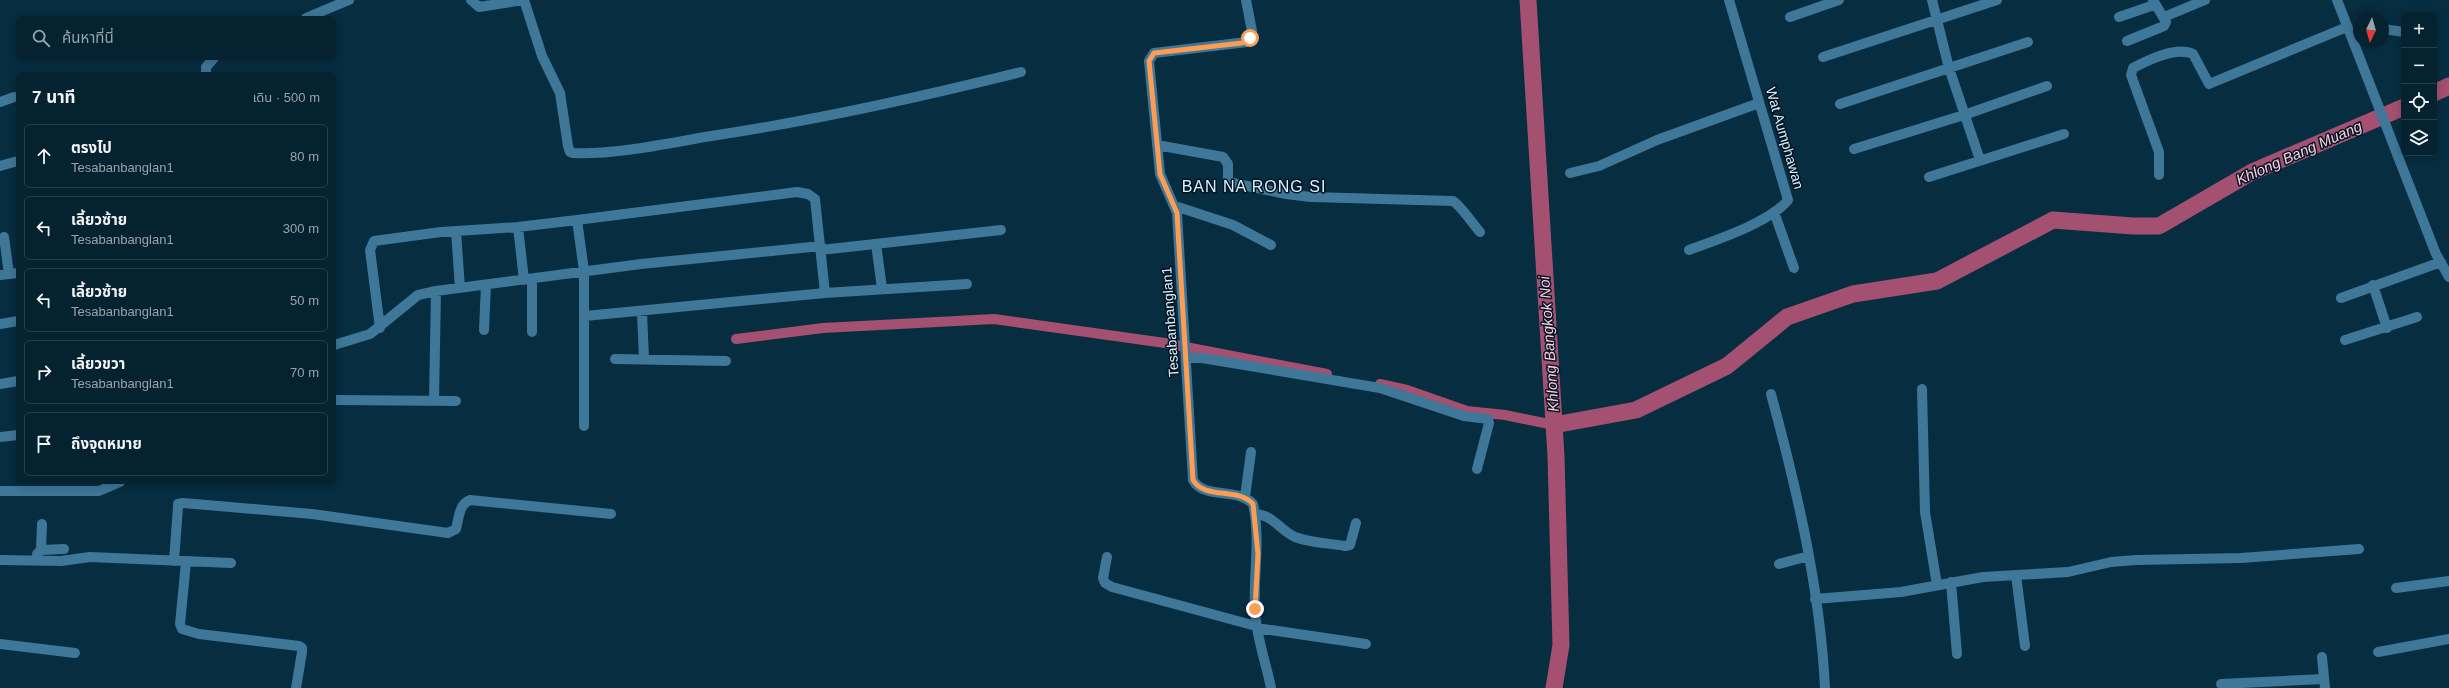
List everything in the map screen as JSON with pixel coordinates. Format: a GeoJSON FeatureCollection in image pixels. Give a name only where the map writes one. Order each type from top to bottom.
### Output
{"type":"FeatureCollection","features":[{"type":"Feature","properties":{"kind":"street"},"geometry":{"type":"LineString","coordinates":[[311,16],[349,0]]}},
{"type":"Feature","properties":{"kind":"street"},"geometry":{"type":"LineString","coordinates":[[471,0],[479,7],[524,0],[542,56],[560,93],[568,146],[570,152],[573,153],[654,146],[800,122],[877,107],[1021,72]]}},
{"type":"Feature","properties":{"kind":"street","name":"Tesabanbanglan1"},"geometry":{"type":"LineString","coordinates":[[1246,0],[1252,31],[1247,42],[1173,50],[1154,53],[1150,56],[1160,174],[1175,206],[1193,480],[1202,489],[1246,497]]}},
{"type":"Feature","properties":{"kind":"street","name":"Wat Aumphawan"},"geometry":{"type":"LineString","coordinates":[[1689,250],[1737,232],[1781,209],[1788,200],[1788,193],[1759,103],[1729,0]]}},
{"type":"Feature","properties":{"kind":"street"},"geometry":{"type":"LineString","coordinates":[[1790,17],[1839,0]]}},
{"type":"Feature","properties":{"kind":"street"},"geometry":{"type":"LineString","coordinates":[[1932,0],[1949,68],[1980,160]]}},
{"type":"Feature","properties":{"kind":"street"},"geometry":{"type":"LineString","coordinates":[[1823,57],[1997,0]]}},
{"type":"Feature","properties":{"kind":"street"},"geometry":{"type":"LineString","coordinates":[[2164,17],[2205,0]]}},
{"type":"Feature","properties":{"kind":"street"},"geometry":{"type":"LineString","coordinates":[[2337,0],[2352,32],[2389,135],[2441,262],[2449,277]]}},
{"type":"Feature","properties":{"kind":"street"},"geometry":{"type":"LineString","coordinates":[[2119,17],[2153,2],[2166,22],[2164,26],[2127,41]]}},
{"type":"Feature","properties":{"kind":"street"},"geometry":{"type":"LineString","coordinates":[[2389,30],[2401,32]]}},
{"type":"Feature","properties":{"kind":"street"},"geometry":{"type":"LineString","coordinates":[[2159,175],[2159,152],[2131,75],[2133,68],[2164,56],[2188,52],[2193,54],[2209,84],[2352,32]]}},
{"type":"Feature","properties":{"kind":"street"},"geometry":{"type":"LineString","coordinates":[[1840,104],[2028,42]]}},
{"type":"Feature","properties":{"kind":"street"},"geometry":{"type":"LineString","coordinates":[[206,72],[208,63],[212,60]]}},
{"type":"Feature","properties":{"kind":"street"},"geometry":{"type":"LineString","coordinates":[[1854,149],[1964,115],[2047,86]]}},
{"type":"Feature","properties":{"kind":"street"},"geometry":{"type":"LineString","coordinates":[[0,102],[14,97]]}},
{"type":"Feature","properties":{"kind":"street"},"geometry":{"type":"LineString","coordinates":[[1570,173],[1599,166],[1657,140],[1759,103]]}},
{"type":"Feature","properties":{"kind":"street"},"geometry":{"type":"LineString","coordinates":[[1929,177],[2064,134]]}},
{"type":"Feature","properties":{"kind":"street"},"geometry":{"type":"LineString","coordinates":[[1157,145],[1223,157],[1228,164],[1228,182],[1286,194],[1453,201],[1461,208],[1466,217],[1480,232]]}},
{"type":"Feature","properties":{"kind":"street"},"geometry":{"type":"LineString","coordinates":[[1,162],[16,161]]}},
{"type":"Feature","properties":{"kind":"street"},"geometry":{"type":"LineString","coordinates":[[380,328],[370,250],[374,240],[456,231],[518,227],[797,192],[808,194],[815,199],[825,293]]}},
{"type":"Feature","properties":{"kind":"street"},"geometry":{"type":"LineString","coordinates":[[1175,206],[1233,225],[1271,245]]}},
{"type":"Feature","properties":{"kind":"street"},"geometry":{"type":"LineString","coordinates":[[1774,212],[1794,268]]}},
{"type":"Feature","properties":{"kind":"street"},"geometry":{"type":"LineString","coordinates":[[576,220],[584,271],[584,426]]}},
{"type":"Feature","properties":{"kind":"street"},"geometry":{"type":"LineString","coordinates":[[518,227],[528,279],[532,332]]}},
{"type":"Feature","properties":{"kind":"street"},"geometry":{"type":"LineString","coordinates":[[336,344],[362,338],[380,328],[406,303],[418,295],[436,291],[584,271],[876,244],[1001,230]]}},
{"type":"Feature","properties":{"kind":"street"},"geometry":{"type":"LineString","coordinates":[[456,231],[460,288]]}},
{"type":"Feature","properties":{"kind":"street"},"geometry":{"type":"LineString","coordinates":[[4,237],[9,274]]}},
{"type":"Feature","properties":{"kind":"street"},"geometry":{"type":"LineString","coordinates":[[876,244],[882,288]]}},
{"type":"Feature","properties":{"kind":"street"},"geometry":{"type":"LineString","coordinates":[[2341,298],[2373,285],[2441,262]]}},
{"type":"Feature","properties":{"kind":"street"},"geometry":{"type":"LineString","coordinates":[[585,316],[642,312],[882,288],[967,284]]}},
{"type":"Feature","properties":{"kind":"street"},"geometry":{"type":"LineString","coordinates":[[484,330],[486,285]]}},
{"type":"Feature","properties":{"kind":"street"},"geometry":{"type":"LineString","coordinates":[[2373,285],[2387,328]]}},
{"type":"Feature","properties":{"kind":"street"},"geometry":{"type":"LineString","coordinates":[[434,400],[436,291]]}},
{"type":"Feature","properties":{"kind":"street"},"geometry":{"type":"LineString","coordinates":[[642,312],[644,358]]}},
{"type":"Feature","properties":{"kind":"street"},"geometry":{"type":"LineString","coordinates":[[2345,340],[2387,328],[2416,317]]}},
{"type":"Feature","properties":{"kind":"street"},"geometry":{"type":"LineString","coordinates":[[0,324],[16,322]]}},
{"type":"Feature","properties":{"kind":"street"},"geometry":{"type":"LineString","coordinates":[[1186,356],[1380,388],[1459,415],[1488,420],[1489,423],[1477,470]]}},
{"type":"Feature","properties":{"kind":"street"},"geometry":{"type":"LineString","coordinates":[[615,359],[644,358],[726,361]]}},
{"type":"Feature","properties":{"kind":"street"},"geometry":{"type":"LineString","coordinates":[[0,384],[16,381]]}},
{"type":"Feature","properties":{"kind":"street"},"geometry":{"type":"LineString","coordinates":[[1922,389],[1925,512],[1937,585]]}},
{"type":"Feature","properties":{"kind":"street"},"geometry":{"type":"LineString","coordinates":[[1771,394],[1797,495],[1809,556],[1825,688]]}},
{"type":"Feature","properties":{"kind":"street"},"geometry":{"type":"LineString","coordinates":[[336,400],[456,401]]}},
{"type":"Feature","properties":{"kind":"street"},"geometry":{"type":"LineString","coordinates":[[0,437],[16,435]]}},
{"type":"Feature","properties":{"kind":"street"},"geometry":{"type":"LineString","coordinates":[[1251,452],[1246,497],[1253,504],[1255,514],[1258,554],[1255,599],[1256,627],[1271,688]]}},
{"type":"Feature","properties":{"kind":"street"},"geometry":{"type":"LineString","coordinates":[[0,491],[98,491],[115,484]]}},
{"type":"Feature","properties":{"kind":"street"},"geometry":{"type":"LineString","coordinates":[[174,561],[178,504],[183,503],[312,514],[448,533],[456,529],[462,507],[465,502],[470,500],[611,514]]}},
{"type":"Feature","properties":{"kind":"street"},"geometry":{"type":"LineString","coordinates":[[1255,514],[1267,516],[1288,533],[1299,538],[1345,546],[1350,545],[1356,523]]}},
{"type":"Feature","properties":{"kind":"street"},"geometry":{"type":"LineString","coordinates":[[37,561],[37,554],[41,550],[42,524]]}},
{"type":"Feature","properties":{"kind":"street"},"geometry":{"type":"LineString","coordinates":[[41,550],[64,549]]}},
{"type":"Feature","properties":{"kind":"street"},"geometry":{"type":"LineString","coordinates":[[1815,599],[1901,592],[1951,582],[2016,575],[2068,572],[2112,562],[2136,560],[2241,558],[2359,549]]}},
{"type":"Feature","properties":{"kind":"street"},"geometry":{"type":"LineString","coordinates":[[1779,564],[1809,556]]}},
{"type":"Feature","properties":{"kind":"street"},"geometry":{"type":"LineString","coordinates":[[0,560],[69,560],[90,557],[231,563]]}},
{"type":"Feature","properties":{"kind":"street"},"geometry":{"type":"LineString","coordinates":[[1107,557],[1103,578],[1105,583],[1112,587],[1256,627],[1366,644]]}},
{"type":"Feature","properties":{"kind":"street"},"geometry":{"type":"LineString","coordinates":[[186,562],[180,624],[182,630],[199,634],[299,646],[302,648],[302,652],[296,688]]}},
{"type":"Feature","properties":{"kind":"street"},"geometry":{"type":"LineString","coordinates":[[2016,575],[2025,646]]}},
{"type":"Feature","properties":{"kind":"street"},"geometry":{"type":"LineString","coordinates":[[2396,588],[2449,581]]}},
{"type":"Feature","properties":{"kind":"street"},"geometry":{"type":"LineString","coordinates":[[1951,582],[1957,654]]}},
{"type":"Feature","properties":{"kind":"street"},"geometry":{"type":"LineString","coordinates":[[2378,652],[2449,639]]}},
{"type":"Feature","properties":{"kind":"street"},"geometry":{"type":"LineString","coordinates":[[0,644],[75,653]]}},
{"type":"Feature","properties":{"kind":"street"},"geometry":{"type":"LineString","coordinates":[[2221,684],[2324,683],[2322,657]]}},
{"type":"Feature","properties":{"kind":"waterway","name":"Khlong Bangkok Noi"},"geometry":{"type":"LineString","coordinates":[[1528,0],[1556,456],[1561,645],[1554,688]]}},
{"type":"Feature","properties":{"kind":"waterway","name":"Khlong Bang Muang"},"geometry":{"type":"LineString","coordinates":[[2437,92],[2449,86]]}},
{"type":"Feature","properties":{"kind":"waterway","name":"Khlong Bang Muang"},"geometry":{"type":"LineString","coordinates":[[1554,425],[1636,410],[1727,366],[1787,317],[1853,294],[1937,281],[2053,220],[2133,226],[2159,226],[2252,172],[2401,108]]}},
{"type":"Feature","properties":{"kind":"waterway"},"geometry":{"type":"LineString","coordinates":[[736,339],[823,328],[994,319],[1165,343],[1327,374]]}},
{"type":"Feature","properties":{"kind":"waterway"},"geometry":{"type":"LineString","coordinates":[[1380,384],[1407,390],[1467,411],[1505,415],[1554,425]]}},
{"type":"Feature","properties":{"kind":"district","name":"BAN NA RONG SI"},"geometry":{"type":"Point","coordinates":[1254,186]}},
{"type":"Feature","properties":{"kind":"route"},"geometry":{"type":"LineString","coordinates":[[1250,38],[1247,42],[1242,43],[1154,53],[1150,56],[1149,61],[1160,174],[1163,184],[1175,206],[1177,213],[1186,355],[1190,465],[1193,480],[1196,485],[1202,489],[1246,497],[1253,504],[1258,554],[1255,609]]}}]}
